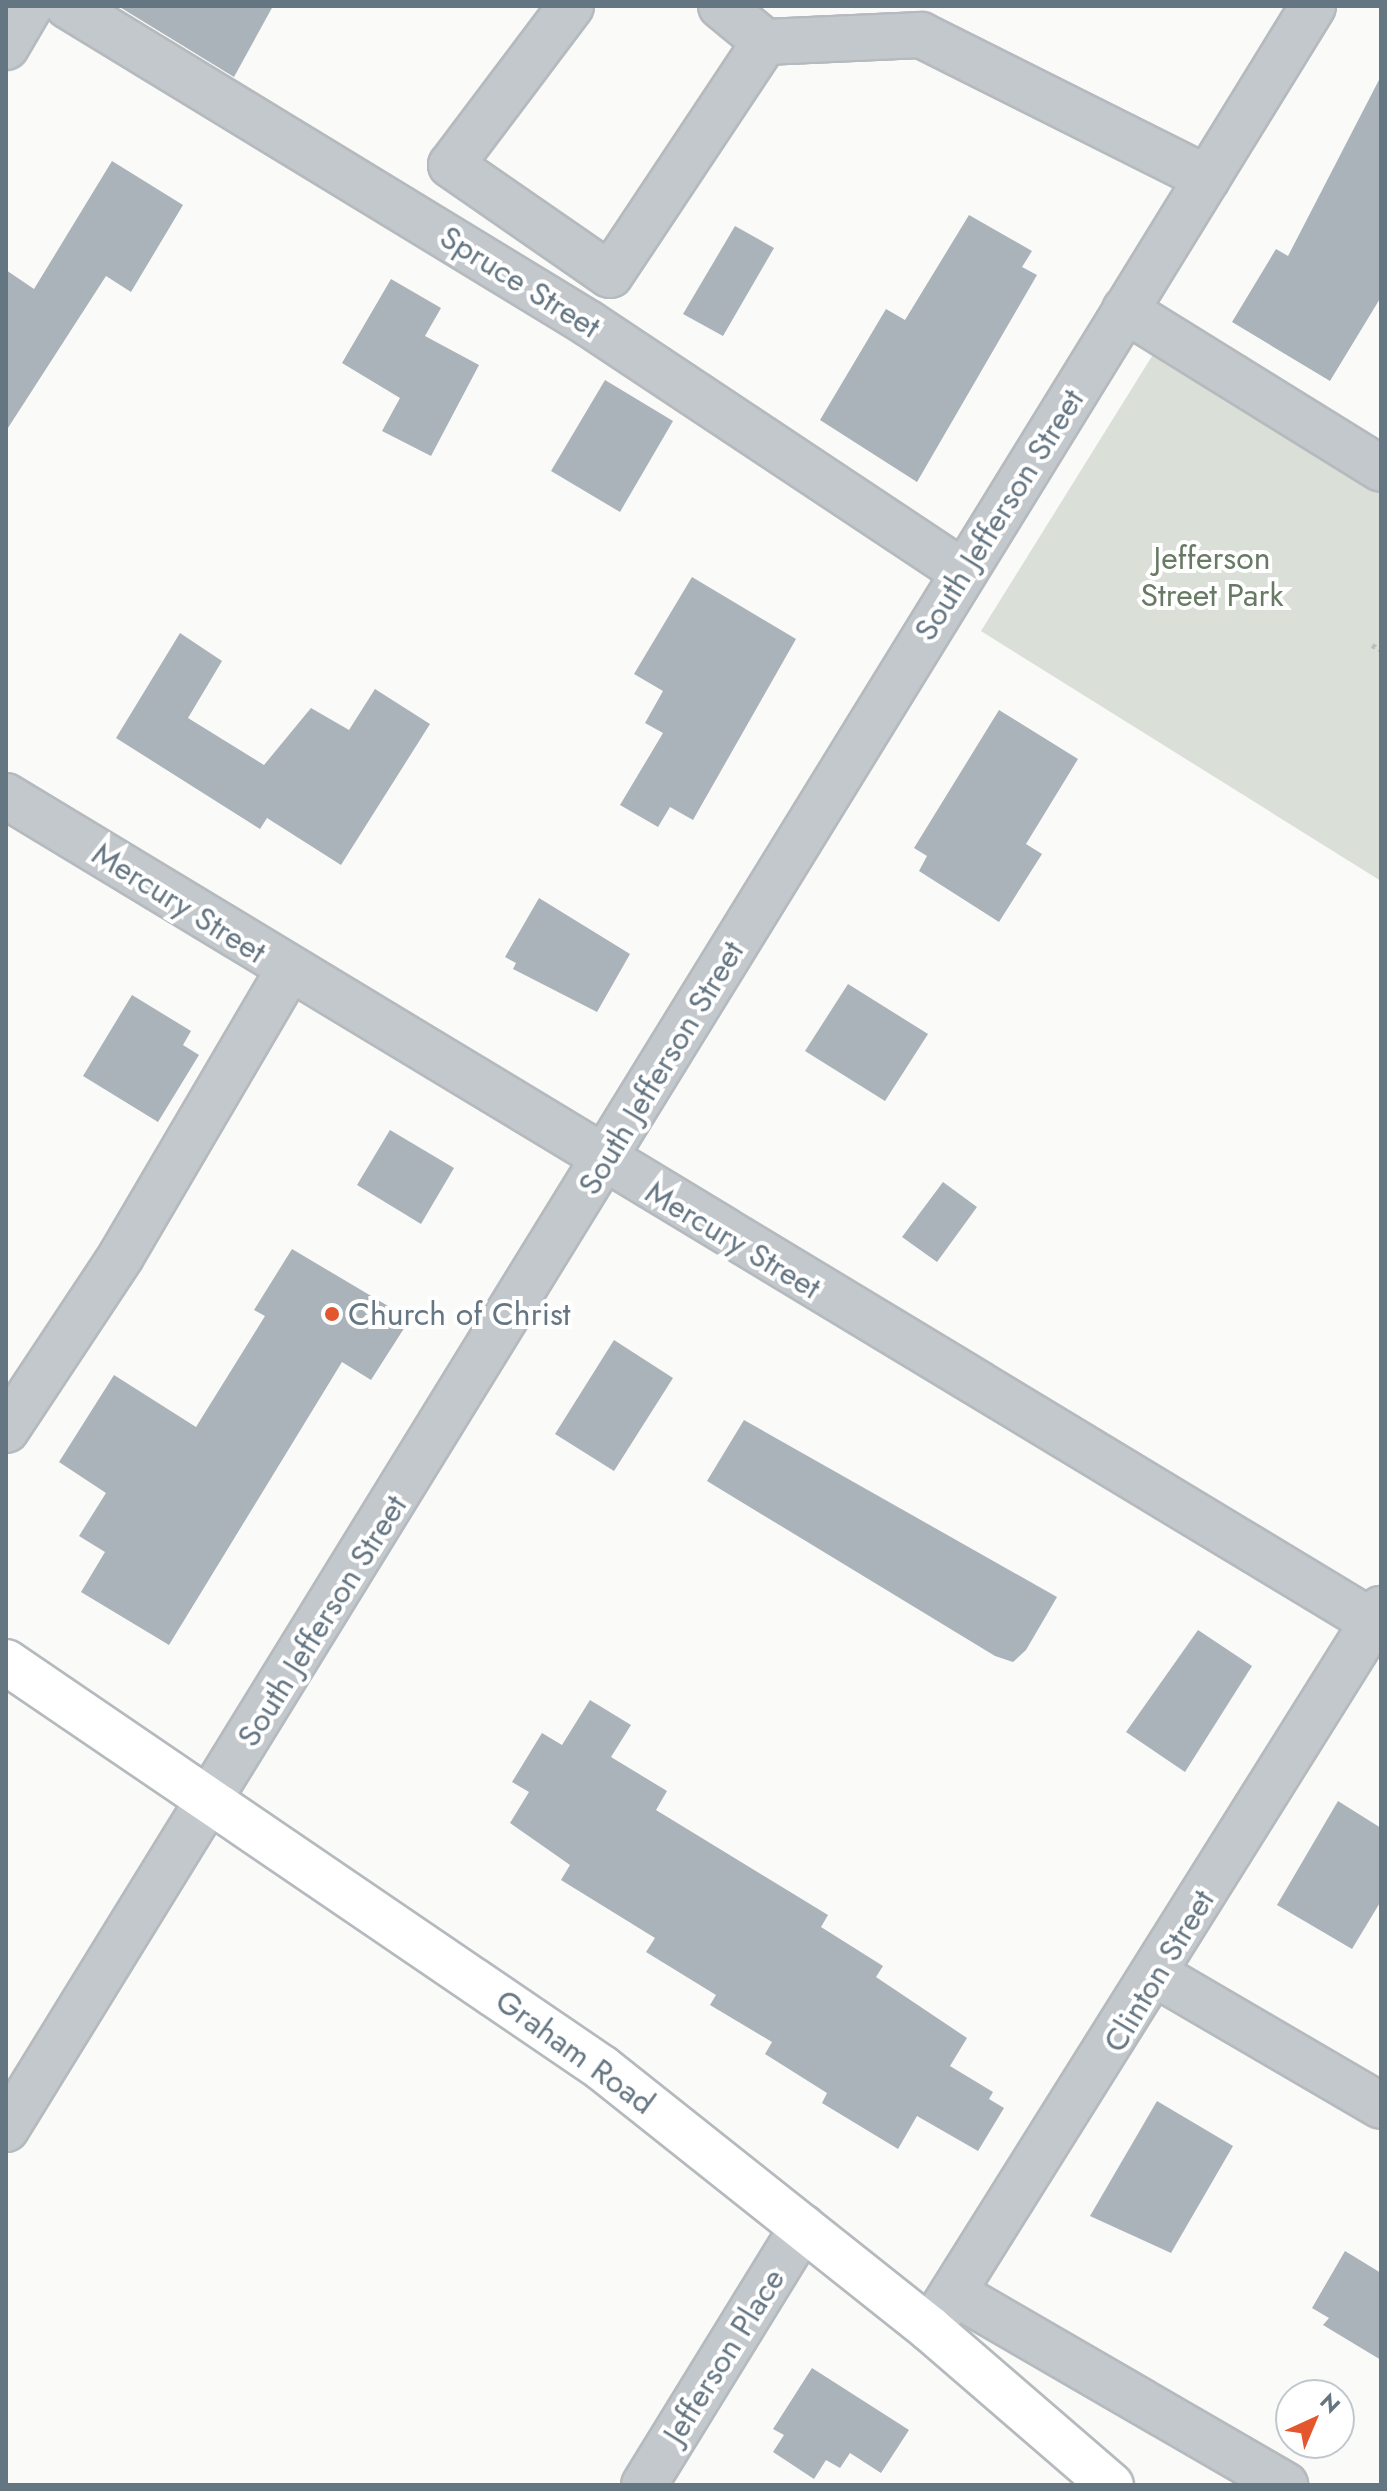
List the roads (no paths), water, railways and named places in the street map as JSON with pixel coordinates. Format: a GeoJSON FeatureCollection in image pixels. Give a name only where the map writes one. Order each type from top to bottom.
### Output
{"type":"FeatureCollection","features":[{"type":"Feature","properties":{"kind":"main road","name":"Graham Road"},"geometry":{"type":"LineString","coordinates":[[6,1662],[213,1800],[602,2068],[930,2329],[1111,2485]]}},
{"type":"Feature","properties":{"kind":"street"},"geometry":{"type":"LineString","coordinates":[[6,47],[30,6]]}},
{"type":"Feature","properties":{"kind":"street","name":"Spruce Street"},"geometry":{"type":"LineString","coordinates":[[68,6],[588,323],[963,572]]}},
{"type":"Feature","properties":{"kind":"street"},"geometry":{"type":"LineString","coordinates":[[571,6],[451,165],[610,275],[765,42]]}},
{"type":"Feature","properties":{"kind":"street"},"geometry":{"type":"LineString","coordinates":[[721,6],[765,42],[921,35],[1207,178]]}},
{"type":"Feature","properties":{"kind":"street","name":"South Jefferson Street"},"geometry":{"type":"LineString","coordinates":[[6,2129],[213,1800],[963,572],[1313,6]]}},
{"type":"Feature","properties":{"kind":"street"},"geometry":{"type":"LineString","coordinates":[[1125,310],[1381,469]]}},
{"type":"Feature","properties":{"kind":"street","name":"Mercury Street"},"geometry":{"type":"LineString","coordinates":[[6,796],[604,1162],[1378,1619]]}},
{"type":"Feature","properties":{"kind":"street"},"geometry":{"type":"LineString","coordinates":[[6,1430],[121,1256],[289,970]]}},
{"type":"Feature","properties":{"kind":"street","name":"Clinton Street"},"geometry":{"type":"LineString","coordinates":[[930,2329],[1157,1975],[1378,1619]]}},
{"type":"Feature","properties":{"kind":"street"},"geometry":{"type":"LineString","coordinates":[[1157,1975],[1381,2106]]}},
{"type":"Feature","properties":{"kind":"street","name":"Jefferson Place"},"geometry":{"type":"LineString","coordinates":[[644,2485],[803,2227]]}},
{"type":"Feature","properties":{"kind":"street"},"geometry":{"type":"LineString","coordinates":[[954,2293],[1285,2485]]}},
{"type":"Feature","properties":{"kind":"place","name":"Church of Christ"},"geometry":{"type":"Point","coordinates":[332,1314]}},
{"type":"Feature","properties":{"kind":"park label","name":"Jefferson Street Park"},"geometry":{"type":"Point","coordinates":[1212,578]}}]}
